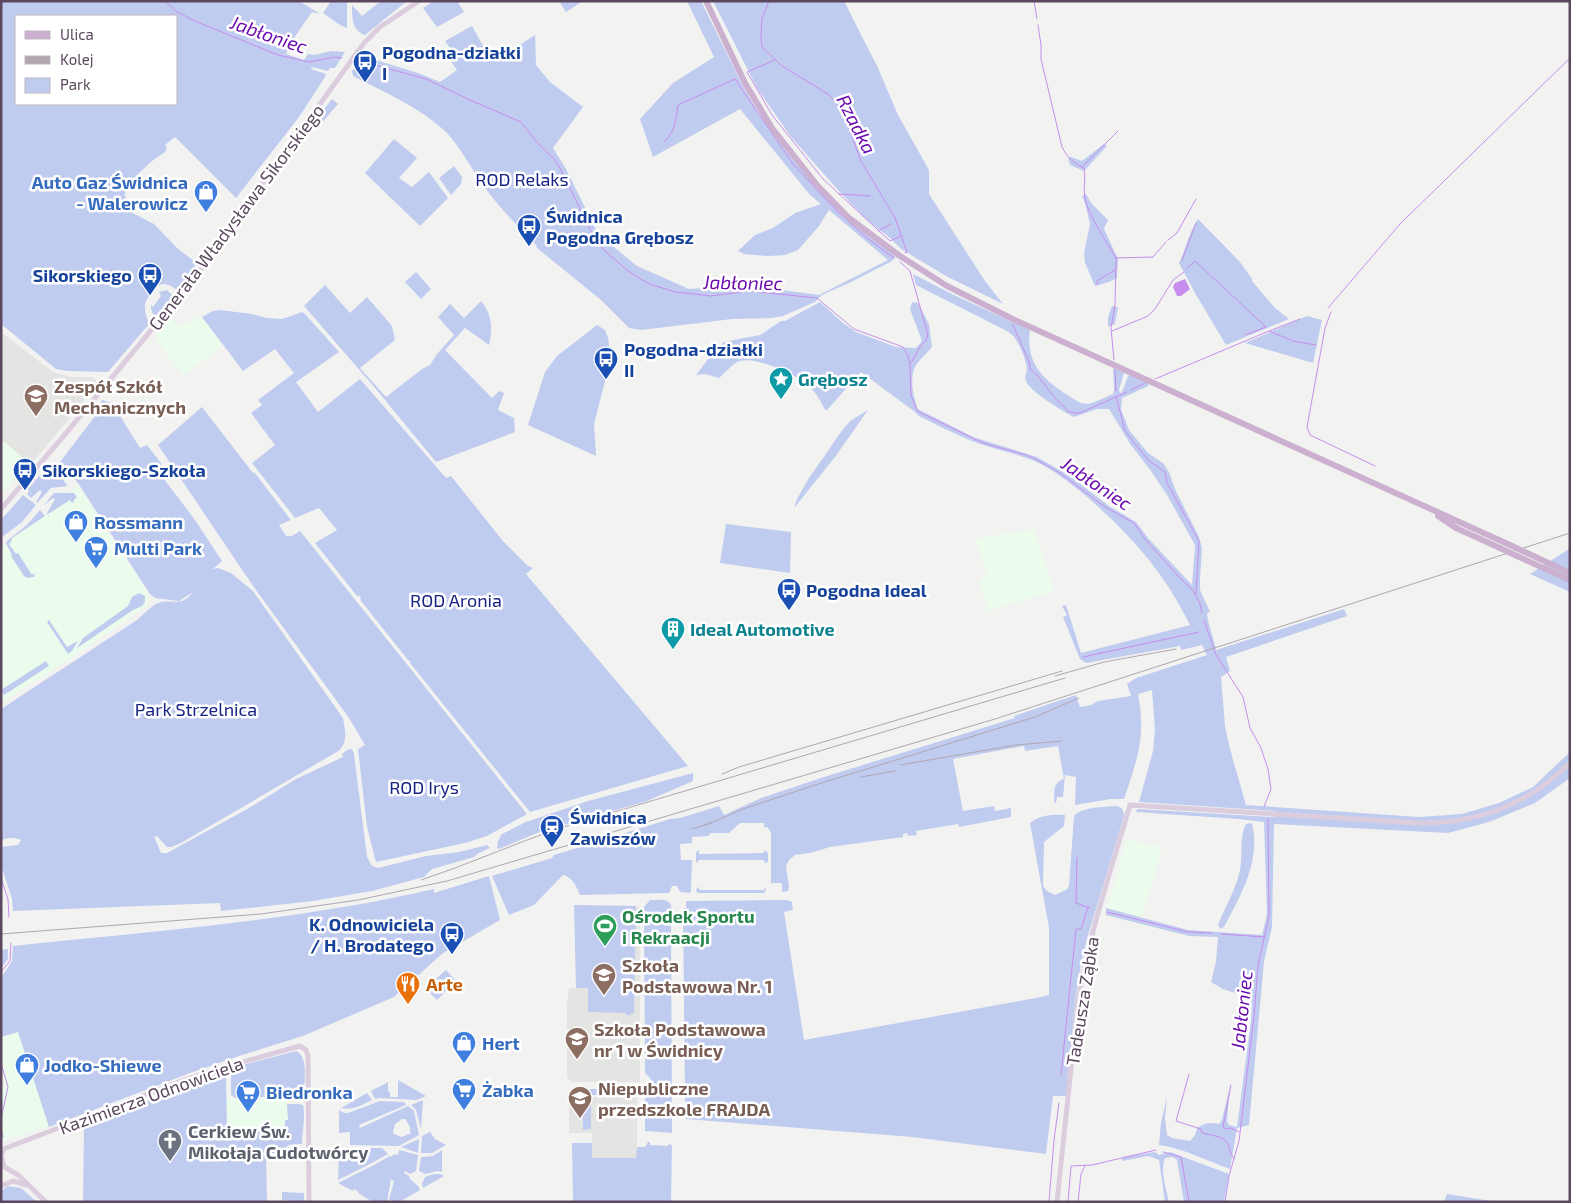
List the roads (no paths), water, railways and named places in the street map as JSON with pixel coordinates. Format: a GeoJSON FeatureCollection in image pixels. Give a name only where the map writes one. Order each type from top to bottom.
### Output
{"type":"FeatureCollection","features":[{"type":"Feature","properties":{"kind":"main road"},"geometry":{"type":"LineString","coordinates":[[706,1],[745,83],[772,128],[817,185],[849,218],[900,256],[947,286],[1017,320],[1570,572]]}},
{"type":"Feature","properties":{"kind":"main road"},"geometry":{"type":"LineString","coordinates":[[1420,504],[1456,528],[1570,580]]}},
{"type":"Feature","properties":{"kind":"street","name":"Generała Władysława Sikorskiego"},"geometry":{"type":"LineString","coordinates":[[1,509],[195,277],[364,43],[380,27],[419,1]]}},
{"type":"Feature","properties":{"kind":"street","name":"Tadeusza Ząbka"},"geometry":{"type":"LineString","coordinates":[[1057,1202],[1078,1000],[1090,941],[1130,805],[1419,823],[1454,822],[1488,814],[1518,801],[1546,784],[1570,763]]}},
{"type":"Feature","properties":{"kind":"street","name":"Kazimierza Odnowiciela"},"geometry":{"type":"LineString","coordinates":[[2,1149],[182,1081],[292,1048],[303,1047],[308,1056],[309,1202]]}},
{"type":"Feature","properties":{"kind":"street"},"geometry":{"type":"LineString","coordinates":[[2,1149],[3,1165],[18,1175],[28,1187]]}},
{"type":"Feature","properties":{"kind":"street"},"geometry":{"type":"LineString","coordinates":[[1,1186],[13,1181],[22,1183],[46,1202]]}},
{"type":"Feature","properties":{"kind":"waterway","name":"Jabłoniec"},"geometry":{"type":"LineString","coordinates":[[165,1],[177,12],[195,21],[278,55],[309,62],[335,57],[342,58]]}},
{"type":"Feature","properties":{"kind":"waterway","name":"Rzadka"},"geometry":{"type":"LineString","coordinates":[[769,1],[762,18],[762,47],[782,66],[828,94],[837,104],[847,123],[861,161],[895,218],[907,252],[905,253]]}},
{"type":"Feature","properties":{"kind":"waterway"},"geometry":{"type":"LineString","coordinates":[[1034,1],[1037,19]]}},
{"type":"Feature","properties":{"kind":"waterway"},"geometry":{"type":"LineString","coordinates":[[1038,25],[1041,59],[1062,147],[1071,159],[1084,168],[1085,199],[1098,228],[1116,258],[1153,257],[1166,242]]}},
{"type":"Feature","properties":{"kind":"waterway"},"geometry":{"type":"LineString","coordinates":[[1328,308],[1400,224],[1570,58]]}},
{"type":"Feature","properties":{"kind":"waterway","name":"Jabłoniec"},"geometry":{"type":"LineString","coordinates":[[356,60],[426,79],[521,122],[555,160],[594,237],[603,249],[628,271],[642,280],[676,292],[711,296],[749,291],[817,298],[854,329],[903,347],[910,364],[911,395],[917,411],[983,443],[1037,460],[1060,473],[1105,507],[1134,523],[1145,539],[1193,590],[1202,613]]}},
{"type":"Feature","properties":{"kind":"waterway"},"geometry":{"type":"LineString","coordinates":[[775,60],[747,72],[772,115],[823,179],[890,241],[901,236]]}},
{"type":"Feature","properties":{"kind":"waterway"},"geometry":{"type":"LineString","coordinates":[[664,142],[673,130],[678,105],[735,79],[793,164],[837,211],[867,238],[894,258]]}},
{"type":"Feature","properties":{"kind":"waterway"},"geometry":{"type":"LineString","coordinates":[[1083,166],[1118,131]]}},
{"type":"Feature","properties":{"kind":"waterway"},"geometry":{"type":"LineString","coordinates":[[839,194],[870,196]]}},
{"type":"Feature","properties":{"kind":"waterway"},"geometry":{"type":"LineString","coordinates":[[1168,240],[1177,233],[1196,199]]}},
{"type":"Feature","properties":{"kind":"waterway"},"geometry":{"type":"LineString","coordinates":[[1182,260],[1196,223]]}},
{"type":"Feature","properties":{"kind":"waterway"},"geometry":{"type":"LineString","coordinates":[[878,231],[891,224]]}},
{"type":"Feature","properties":{"kind":"waterway"},"geometry":{"type":"LineString","coordinates":[[1114,360],[1111,328],[1115,305],[1116,258]]}},
{"type":"Feature","properties":{"kind":"waterway"},"geometry":{"type":"LineString","coordinates":[[1186,269],[1195,261],[1266,327],[1245,335]]}},
{"type":"Feature","properties":{"kind":"waterway","name":"Rzadka"},"geometry":{"type":"LineString","coordinates":[[900,262],[910,271],[928,335],[911,363]]}},
{"type":"Feature","properties":{"kind":"waterway"},"geometry":{"type":"LineString","coordinates":[[1097,284],[1097,281],[1115,270]]}},
{"type":"Feature","properties":{"kind":"waterway"},"geometry":{"type":"LineString","coordinates":[[1112,331],[1148,316],[1155,309],[1173,280],[1184,272]]}},
{"type":"Feature","properties":{"kind":"waterway"},"geometry":{"type":"LineString","coordinates":[[1331,312],[1325,328],[1307,427],[1310,435],[1375,466]]}},
{"type":"Feature","properties":{"kind":"waterway"},"geometry":{"type":"LineString","coordinates":[[1269,331],[1300,319]]}},
{"type":"Feature","properties":{"kind":"waterway"},"geometry":{"type":"LineString","coordinates":[[1013,325],[1030,364],[1030,369],[1069,412],[1080,413],[1127,392]]}},
{"type":"Feature","properties":{"kind":"waterway"},"geometry":{"type":"LineString","coordinates":[[1155,379],[1269,331],[1293,341],[1316,345]]}},
{"type":"Feature","properties":{"kind":"waterway"},"geometry":{"type":"LineString","coordinates":[[1115,370],[1116,391]]}},
{"type":"Feature","properties":{"kind":"waterway"},"geometry":{"type":"LineString","coordinates":[[1131,390],[1145,383]]}},
{"type":"Feature","properties":{"kind":"waterway"},"geometry":{"type":"LineString","coordinates":[[1116,396],[1125,431],[1148,460],[1165,472],[1167,483],[1199,541],[1196,594]]}},
{"type":"Feature","properties":{"kind":"waterway","name":"Jabłoniec"},"geometry":{"type":"LineString","coordinates":[[1204,620],[1216,655],[1243,697],[1250,728],[1261,748],[1268,769],[1271,789],[1264,807]]}},
{"type":"Feature","properties":{"kind":"waterway"},"geometry":{"type":"LineString","coordinates":[[1083,657],[1199,632]]}},
{"type":"Feature","properties":{"kind":"waterway","name":"Jabłoniec"},"geometry":{"type":"LineString","coordinates":[[1225,1202],[1229,1176],[1239,1141],[1258,966],[1269,916],[1268,819]]}},
{"type":"Feature","properties":{"kind":"waterway"},"geometry":{"type":"LineString","coordinates":[[1077,858],[1076,903],[1090,908]]}},
{"type":"Feature","properties":{"kind":"waterway"},"geometry":{"type":"LineString","coordinates":[[1,878],[8,899],[9,917]]}},
{"type":"Feature","properties":{"kind":"waterway"},"geometry":{"type":"LineString","coordinates":[[1061,1075],[1076,929],[1081,929],[1088,907]]}},
{"type":"Feature","properties":{"kind":"waterway"},"geometry":{"type":"LineString","coordinates":[[1107,912],[1188,932],[1212,933]]}},
{"type":"Feature","properties":{"kind":"waterway"},"geometry":{"type":"LineString","coordinates":[[1221,934],[1265,937]]}},
{"type":"Feature","properties":{"kind":"waterway"},"geometry":{"type":"LineString","coordinates":[[1,972],[10,961],[11,943]]}},
{"type":"Feature","properties":{"kind":"waterway"},"geometry":{"type":"LineString","coordinates":[[1,1063],[8,1087],[1,1119]]}},
{"type":"Feature","properties":{"kind":"waterway"},"geometry":{"type":"LineString","coordinates":[[1189,1074],[1176,1121],[1201,1129],[1202,1133],[1223,1139],[1228,1144],[1234,1159]]}},
{"type":"Feature","properties":{"kind":"waterway"},"geometry":{"type":"LineString","coordinates":[[1231,1085],[1223,1127],[1239,1132]]}},
{"type":"Feature","properties":{"kind":"waterway"},"geometry":{"type":"LineString","coordinates":[[1049,1202],[1059,1103]]}},
{"type":"Feature","properties":{"kind":"waterway"},"geometry":{"type":"LineString","coordinates":[[1,1122],[2,1127]]}},
{"type":"Feature","properties":{"kind":"waterway"},"geometry":{"type":"LineString","coordinates":[[2,1132],[3,1137]]}},
{"type":"Feature","properties":{"kind":"waterway"},"geometry":{"type":"LineString","coordinates":[[1068,1202],[1071,1166],[1092,1165],[1156,1150]]}},
{"type":"Feature","properties":{"kind":"waterway"},"geometry":{"type":"LineString","coordinates":[[1163,1152],[1181,1157],[1189,1202]]}},
{"type":"Feature","properties":{"kind":"waterway"},"geometry":{"type":"LineString","coordinates":[[1078,1202],[1081,1174],[1085,1166]]}},
{"type":"Feature","properties":{"kind":"railway"},"geometry":{"type":"LineString","coordinates":[[1,934],[261,914],[358,900],[447,881],[995,719],[1570,533]]}},
{"type":"Feature","properties":{"kind":"railway"},"geometry":{"type":"LineString","coordinates":[[1055,676],[1104,662],[1176,649]]}},
{"type":"Feature","properties":{"kind":"railway"},"geometry":{"type":"LineString","coordinates":[[722,774],[739,767],[1062,671]]}},
{"type":"Feature","properties":{"kind":"railway"},"geometry":{"type":"LineString","coordinates":[[421,880],[557,829],[1065,678]]}},
{"type":"Feature","properties":{"kind":"railway"},"geometry":{"type":"LineString","coordinates":[[706,825],[743,809],[815,785],[1035,717],[1079,698]]}},
{"type":"Feature","properties":{"kind":"railway"},"geometry":{"type":"LineString","coordinates":[[900,765],[1016,745],[1062,741]]}},
{"type":"Feature","properties":{"kind":"railway"},"geometry":{"type":"LineString","coordinates":[[861,777],[895,771]]}},
{"type":"Feature","properties":{"kind":"railway"},"geometry":{"type":"LineString","coordinates":[[692,829],[711,823]]}},
{"type":"Feature","properties":{"kind":"place","name":"Pogodna-działki I"},"geometry":{"type":"Point","coordinates":[365,83]}},
{"type":"Feature","properties":{"kind":"place","name":"Auto Gaz Świdnica - Walerowicz"},"geometry":{"type":"Point","coordinates":[206,213]}},
{"type":"Feature","properties":{"kind":"place","name":"Świdnica Pogodna Grębosz"},"geometry":{"type":"Point","coordinates":[529,247]}},
{"type":"Feature","properties":{"kind":"place","name":"Sikorskiego"},"geometry":{"type":"Point","coordinates":[150,296]}},
{"type":"Feature","properties":{"kind":"place","name":"Pogodna-działki II"},"geometry":{"type":"Point","coordinates":[606,380]}},
{"type":"Feature","properties":{"kind":"place","name":"Grębosz"},"geometry":{"type":"Point","coordinates":[781,400]}},
{"type":"Feature","properties":{"kind":"place","name":"Zespół Szkół Mechanicznych"},"geometry":{"type":"Point","coordinates":[36,417]}},
{"type":"Feature","properties":{"kind":"place","name":"Sikorskiego-Szkoła"},"geometry":{"type":"Point","coordinates":[25,491]}},
{"type":"Feature","properties":{"kind":"place","name":"Rossmann"},"geometry":{"type":"Point","coordinates":[76,543]}},
{"type":"Feature","properties":{"kind":"place","name":"Multi Park"},"geometry":{"type":"Point","coordinates":[96,569]}},
{"type":"Feature","properties":{"kind":"place","name":"Pogodna Ideal"},"geometry":{"type":"Point","coordinates":[789,611]}},
{"type":"Feature","properties":{"kind":"place","name":"Ideal Automotive"},"geometry":{"type":"Point","coordinates":[673,650]}},
{"type":"Feature","properties":{"kind":"place","name":"Świdnica Zawiszów"},"geometry":{"type":"Point","coordinates":[552,848]}},
{"type":"Feature","properties":{"kind":"place","name":"Ośrodek Sportu i Rekraacji"},"geometry":{"type":"Point","coordinates":[605,947]}},
{"type":"Feature","properties":{"kind":"place","name":"K. Odnowiciela / H. Brodatego"},"geometry":{"type":"Point","coordinates":[452,955]}},
{"type":"Feature","properties":{"kind":"place","name":"Szkoła Podstawowa Nr. 1"},"geometry":{"type":"Point","coordinates":[604,996]}},
{"type":"Feature","properties":{"kind":"place","name":"Arte"},"geometry":{"type":"Point","coordinates":[408,1005]}},
{"type":"Feature","properties":{"kind":"place","name":"Szkoła Podstawowa nr 1 w Świdnicy"},"geometry":{"type":"Point","coordinates":[577,1060]}},
{"type":"Feature","properties":{"kind":"place","name":"Hert"},"geometry":{"type":"Point","coordinates":[464,1064]}},
{"type":"Feature","properties":{"kind":"place","name":"Jodko-Shiewe"},"geometry":{"type":"Point","coordinates":[27,1086]}},
{"type":"Feature","properties":{"kind":"place","name":"Żabka"},"geometry":{"type":"Point","coordinates":[464,1111]}},
{"type":"Feature","properties":{"kind":"place","name":"Biedronka"},"geometry":{"type":"Point","coordinates":[248,1113]}},
{"type":"Feature","properties":{"kind":"place","name":"Niepubliczne przedszkole FRAJDA"},"geometry":{"type":"Point","coordinates":[580,1119]}},
{"type":"Feature","properties":{"kind":"place","name":"Cerkiew Św. Mikołaja Cudotwórcy"},"geometry":{"type":"Point","coordinates":[170,1162]}},
{"type":"Feature","properties":{"kind":"park label","name":"ROD Relaks"},"geometry":{"type":"Point","coordinates":[522,179]}},
{"type":"Feature","properties":{"kind":"park label","name":"ROD Aronia"},"geometry":{"type":"Point","coordinates":[456,600]}},
{"type":"Feature","properties":{"kind":"park label","name":"Park Strzelnica"},"geometry":{"type":"Point","coordinates":[196,709]}},
{"type":"Feature","properties":{"kind":"park label","name":"ROD Irys"},"geometry":{"type":"Point","coordinates":[424,787]}}]}
